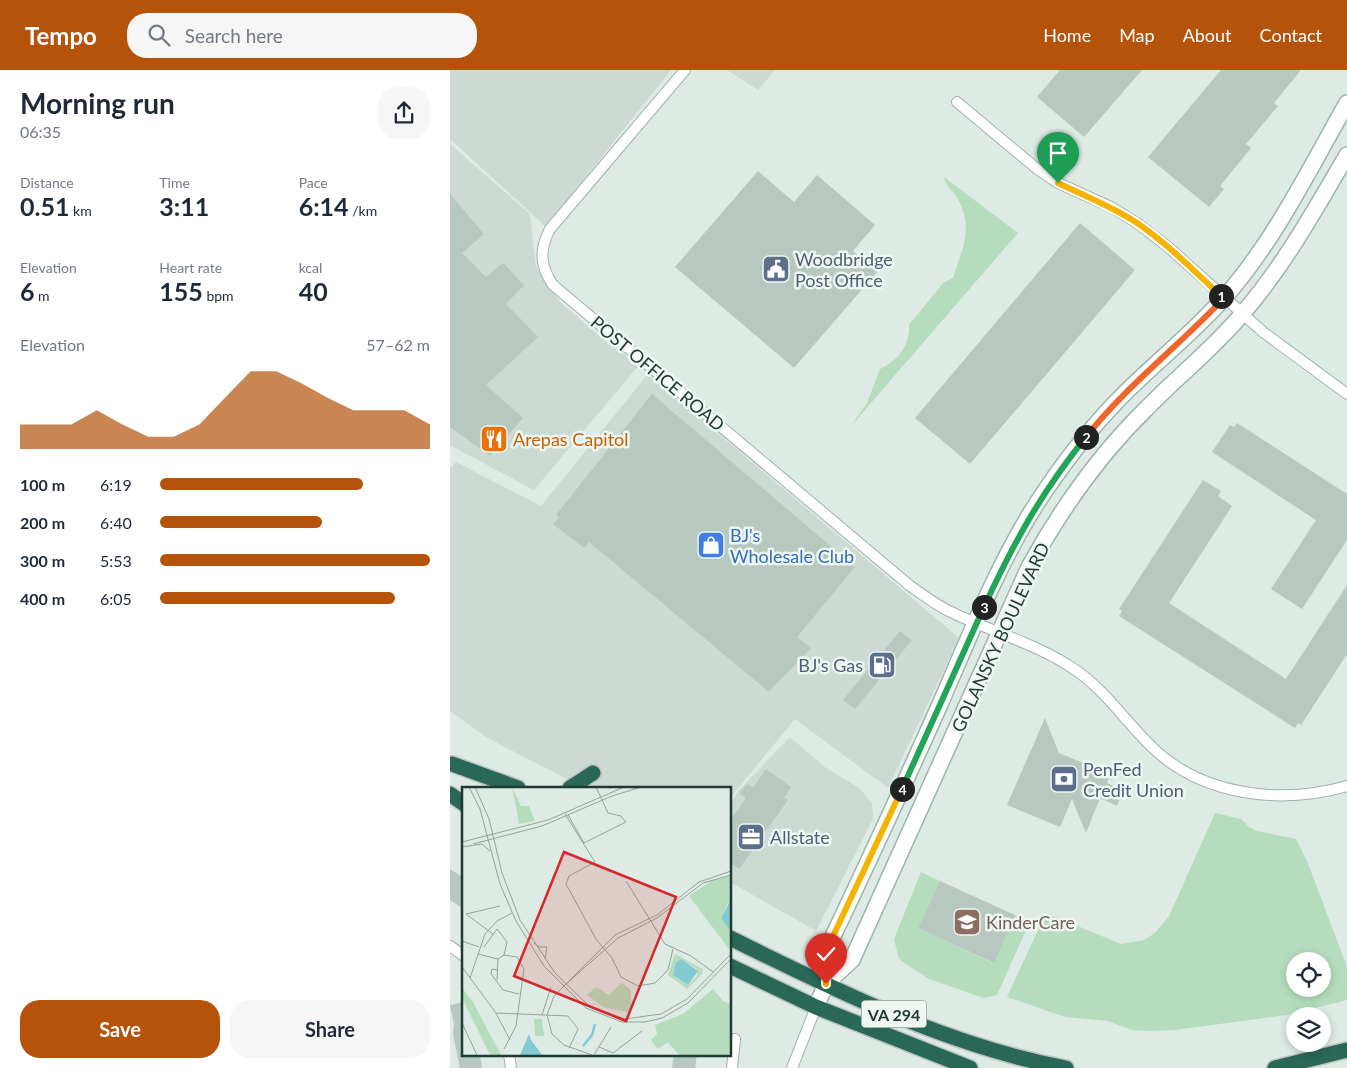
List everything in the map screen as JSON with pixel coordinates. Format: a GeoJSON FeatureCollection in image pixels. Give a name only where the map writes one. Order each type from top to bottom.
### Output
{"type":"FeatureCollection","features":[{"type":"Feature","properties":{"kind":"highway"},"geometry":{"type":"LineString","coordinates":[[451,763],[485,787]]}},
{"type":"Feature","properties":{"kind":"highway"},"geometry":{"type":"LineString","coordinates":[[451,763],[515,787]]}},
{"type":"Feature","properties":{"kind":"highway"},"geometry":{"type":"LineString","coordinates":[[572,787],[593,773],[590,787]]}},
{"type":"Feature","properties":{"kind":"highway"},"geometry":{"type":"LineString","coordinates":[[450,794],[462,803]]}},
{"type":"Feature","properties":{"kind":"highway","name":"VA 294"},"geometry":{"type":"LineString","coordinates":[[731,938],[826,984],[953,1037],[1002,1053],[1066,1068]]}},
{"type":"Feature","properties":{"kind":"highway","name":"VA 294"},"geometry":{"type":"LineString","coordinates":[[731,966],[816,1007],[970,1068]]}},
{"type":"Feature","properties":{"kind":"highway"},"geometry":{"type":"LineString","coordinates":[[1275,1068],[1347,1050]]}},
{"type":"Feature","properties":{"kind":"street","name":"POST OFFICE ROAD"},"geometry":{"type":"LineString","coordinates":[[685,70],[550,229],[544,242],[542,253],[546,276],[553,285],[909,585],[949,611],[1043,651],[1073,668],[1114,703],[1153,748],[1171,763],[1203,781],[1226,789],[1274,795],[1322,792],[1347,786]]}},
{"type":"Feature","properties":{"kind":"street"},"geometry":{"type":"LineString","coordinates":[[958,102],[1036,168],[1058,183],[1111,207],[1137,223],[1167,246],[1242,314],[1313,371],[1347,394]]}},
{"type":"Feature","properties":{"kind":"street","name":"GOLANSKY BOULEVARD"},"geometry":{"type":"LineString","coordinates":[[816,1007],[826,984],[827,949],[1014,543],[1061,468],[1119,399],[1189,335],[1224,298],[1263,248],[1347,103]]}},
{"type":"Feature","properties":{"kind":"street","name":"GOLANSKY BOULEVARD"},"geometry":{"type":"LineString","coordinates":[[826,984],[852,960],[1029,567],[1059,516],[1086,476],[1111,446],[1146,408],[1209,351],[1277,272],[1299,240],[1347,155]]}},
{"type":"Feature","properties":{"kind":"street"},"geometry":{"type":"LineString","coordinates":[[450,946],[462,955]]}},
{"type":"Feature","properties":{"kind":"street"},"geometry":{"type":"LineString","coordinates":[[792,1068],[816,1007]]}},
{"type":"Feature","properties":{"kind":"street"},"geometry":{"type":"LineString","coordinates":[[732,1068],[736,1039]]}},
{"type":"Feature","properties":{"kind":"shaded area"},"geometry":{"type":"Polygon","coordinates":[[[450,70],[671,70],[546,227],[450,139],[450,70]]]}},
{"type":"Feature","properties":{"kind":"shaded area"},"geometry":{"type":"Polygon","coordinates":[[[727,70],[775,70],[758,90],[727,70]]]}},
{"type":"Feature","properties":{"kind":"shaded area"},"geometry":{"type":"Polygon","coordinates":[[[450,144],[530,214],[536,266],[560,302],[610,345],[639,365],[534,490],[450,445],[450,144]]]}},
{"type":"Feature","properties":{"kind":"shaded area"},"geometry":{"type":"Polygon","coordinates":[[[648,374],[959,638],[888,788],[795,719],[731,797],[731,787],[582,787],[486,737],[450,711],[450,469],[456,462],[541,506],[648,374]]]}},
{"type":"Feature","properties":{"kind":"shaded area"},"geometry":{"type":"Polygon","coordinates":[[[790,737],[826,768],[859,788],[872,803],[873,819],[816,931],[731,883],[731,802],[740,789],[790,737]]]}},
{"type":"Feature","properties":{"kind":"green space"},"geometry":{"type":"Polygon","coordinates":[[[944,177],[1018,233],[851,426],[867,403],[880,369],[902,352],[909,333],[909,325],[943,283],[953,278],[963,248],[966,230],[963,210],[944,177]]]}},
{"type":"Feature","properties":{"kind":"green space"},"geometry":{"type":"Polygon","coordinates":[[[1215,813],[1241,819],[1249,827],[1257,831],[1296,839],[1307,861],[1347,967],[1347,1000],[1319,1007],[1286,1007],[1286,1015],[1175,1030],[1149,1031],[1131,1030],[1108,1021],[1065,1017],[1007,997],[1046,913],[1121,944],[1144,940],[1155,933],[1169,916],[1215,813]]]}},
{"type":"Feature","properties":{"kind":"green space"},"geometry":{"type":"Polygon","coordinates":[[[921,872],[940,881],[918,928],[993,963],[1015,915],[1030,921],[997,995],[984,998],[929,979],[899,959],[894,939],[921,872]]]}},
{"type":"Feature","properties":{"kind":"building"},"geometry":{"type":"Polygon","coordinates":[[[1060,70],[1142,70],[1084,137],[1037,97],[1060,70]]]}},
{"type":"Feature","properties":{"kind":"building"},"geometry":{"type":"Polygon","coordinates":[[[1221,70],[1301,70],[1274,103],[1278,106],[1246,144],[1251,148],[1220,186],[1224,189],[1209,207],[1148,157],[1221,70]]]}},
{"type":"Feature","properties":{"kind":"building","name":"Woodbridge Post Office"},"geometry":{"type":"Polygon","coordinates":[[[758,171],[794,202],[817,175],[875,225],[853,251],[877,272],[794,368],[675,267],[758,171]]]}},
{"type":"Feature","properties":{"kind":"building"},"geometry":{"type":"Polygon","coordinates":[[[450,194],[484,234],[462,253],[486,277],[503,263],[524,285],[506,304],[538,337],[486,385],[523,418],[490,456],[450,427],[450,194]]]}},
{"type":"Feature","properties":{"kind":"building"},"geometry":{"type":"Polygon","coordinates":[[[1080,223],[1135,270],[970,464],[915,418],[1080,223]]]}},
{"type":"Feature","properties":{"kind":"building","name":"BJ's Wholesale Club"},"geometry":{"type":"Polygon","coordinates":[[[652,394],[855,567],[797,637],[811,648],[769,692],[589,542],[584,548],[553,524],[559,518],[556,515],[652,394]]]}},
{"type":"Feature","properties":{"kind":"building"},"geometry":{"type":"Polygon","coordinates":[[[1237,423],[1347,494],[1347,540],[1302,609],[1271,589],[1316,520],[1212,452],[1230,425],[1234,427],[1237,423]]]}},
{"type":"Feature","properties":{"kind":"building"},"geometry":{"type":"Polygon","coordinates":[[[1203,480],[1221,491],[1218,496],[1232,506],[1169,603],[1286,679],[1347,585],[1347,654],[1301,725],[1298,723],[1295,728],[1119,616],[1122,611],[1119,609],[1203,480]]]}},
{"type":"Feature","properties":{"kind":"building","name":"BJ's Gas"},"geometry":{"type":"Polygon","coordinates":[[[900,631],[912,640],[855,709],[843,700],[900,631]]]}},
{"type":"Feature","properties":{"kind":"building","name":"PenFed Credit Union"},"geometry":{"type":"Polygon","coordinates":[[[1045,718],[1059,753],[1110,774],[1107,783],[1123,791],[1117,806],[1100,798],[1086,833],[1072,799],[1060,827],[1007,805],[1045,718]]]}},
{"type":"Feature","properties":{"kind":"building"},"geometry":{"type":"Polygon","coordinates":[[[766,769],[791,787],[784,798],[788,800],[739,869],[731,864],[731,820],[746,798],[740,794],[747,784],[753,788],[766,769]]]}},
{"type":"Feature","properties":{"kind":"building"},"geometry":{"type":"Polygon","coordinates":[[[450,869],[462,877],[462,908],[450,900],[450,869]]]}},
{"type":"Feature","properties":{"kind":"building","name":"KinderCare"},"geometry":{"type":"Polygon","coordinates":[[[940,881],[1015,915],[994,963],[918,928],[940,881]]]}},
{"type":"Feature","properties":{"kind":"building"},"geometry":{"type":"Polygon","coordinates":[[[462,1002],[462,1056],[480,1056],[482,1068],[460,1068],[453,1035],[454,1024],[450,1005],[462,1002]]]}},
{"type":"Feature","properties":{"kind":"building"},"geometry":{"type":"Polygon","coordinates":[[[674,1056],[697,1056],[695,1068],[672,1068],[674,1056]]]}},
{"type":"Feature","properties":{"kind":"place","name":"Woodbridge Post Office"},"geometry":{"type":"Point","coordinates":[776,269]}},
{"type":"Feature","properties":{"kind":"place","name":"Arepas Capitol"},"geometry":{"type":"Point","coordinates":[494,439]}},
{"type":"Feature","properties":{"kind":"place","name":"BJ's Wholesale Club"},"geometry":{"type":"Point","coordinates":[711,545]}},
{"type":"Feature","properties":{"kind":"place","name":"BJ's Gas"},"geometry":{"type":"Point","coordinates":[882,665]}},
{"type":"Feature","properties":{"kind":"place","name":"PenFed Credit Union"},"geometry":{"type":"Point","coordinates":[1064,779]}},
{"type":"Feature","properties":{"kind":"place","name":"Allstate"},"geometry":{"type":"Point","coordinates":[751,837]}},
{"type":"Feature","properties":{"kind":"place","name":"KinderCare"},"geometry":{"type":"Point","coordinates":[967,922]}},
{"type":"Feature","properties":{"kind":"route"},"geometry":{"type":"LineString","coordinates":[[826,984],[827,949],[883,832],[1014,543],[1036,504],[1061,468],[1119,399],[1189,335],[1224,298],[1167,246],[1137,223],[1111,207],[1058,183]]}}]}
